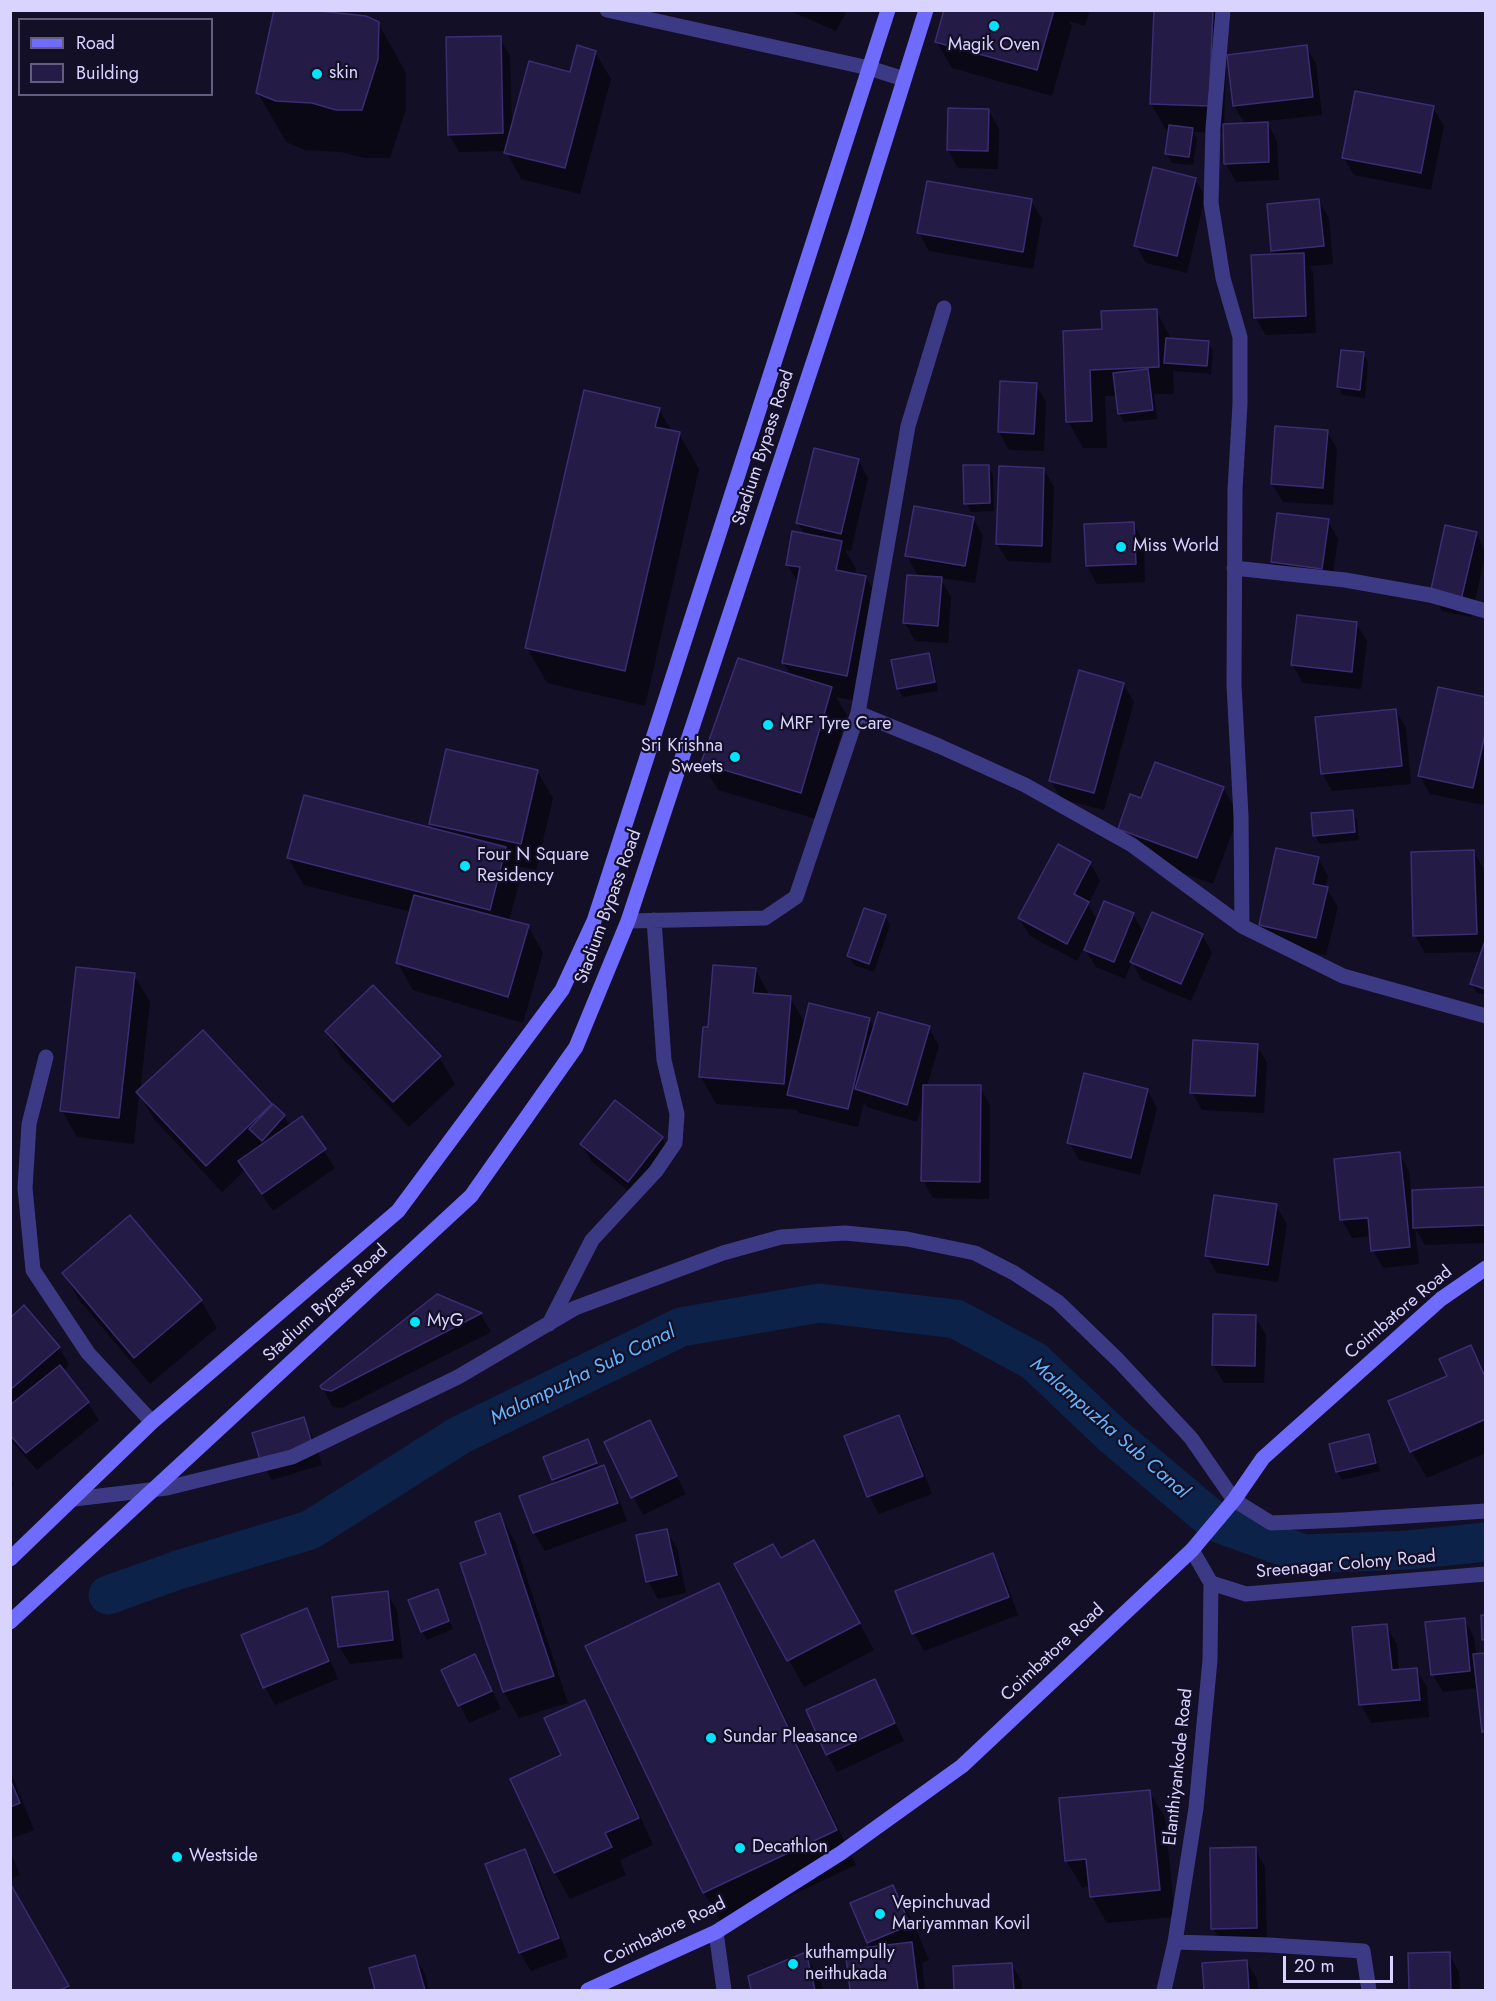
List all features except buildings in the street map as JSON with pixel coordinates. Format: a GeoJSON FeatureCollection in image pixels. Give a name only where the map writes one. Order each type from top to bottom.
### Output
{"type":"FeatureCollection","features":[{"type":"Feature","properties":{"kind":"street"},"geometry":{"type":"LineString","coordinates":[[607,10],[869,68],[904,79]]}},
{"type":"Feature","properties":{"kind":"street","name":"Stadium Bypass Road"},"geometry":{"type":"LineString","coordinates":[[10,1559],[152,1422],[398,1211],[562,990],[594,921],[888,10]]}},
{"type":"Feature","properties":{"kind":"street","name":"Stadium Bypass Road"},"geometry":{"type":"LineString","coordinates":[[10,1622],[471,1196],[576,1047],[628,921],[857,230],[926,10]]}},
{"type":"Feature","properties":{"kind":"street"},"geometry":{"type":"LineString","coordinates":[[1223,10],[1213,128],[1211,203],[1223,278],[1240,337],[1240,404],[1235,490],[1234,685],[1241,816],[1242,926]]}},
{"type":"Feature","properties":{"kind":"street"},"geometry":{"type":"LineString","coordinates":[[628,921],[765,918],[796,897],[858,713],[908,426],[944,308]]}},
{"type":"Feature","properties":{"kind":"street"},"geometry":{"type":"LineString","coordinates":[[1234,568],[1345,580],[1431,595],[1485,611]]}},
{"type":"Feature","properties":{"kind":"street"},"geometry":{"type":"LineString","coordinates":[[858,713],[1025,785],[1132,845],[1242,926],[1343,976],[1485,1016]]}},
{"type":"Feature","properties":{"kind":"street"},"geometry":{"type":"LineString","coordinates":[[549,1324],[592,1240],[657,1171],[675,1143],[677,1114],[664,1060],[654,920]]}},
{"type":"Feature","properties":{"kind":"street"},"geometry":{"type":"LineString","coordinates":[[46,1057],[29,1124],[25,1188],[33,1270],[88,1353],[152,1422]]}},
{"type":"Feature","properties":{"kind":"street"},"geometry":{"type":"LineString","coordinates":[[74,1499],[167,1488],[292,1457],[458,1377],[575,1308],[723,1253],[781,1237],[845,1233],[907,1239],[975,1254],[1014,1273],[1058,1302],[1118,1360],[1191,1438],[1234,1500],[1271,1522],[1343,1521],[1485,1510]]}},
{"type":"Feature","properties":{"kind":"street","name":"Coimbatore Road"},"geometry":{"type":"LineString","coordinates":[[588,1990],[716,1932],[841,1853],[962,1766],[1192,1550],[1234,1500],[1263,1458],[1441,1299],[1485,1268]]}},
{"type":"Feature","properties":{"kind":"street"},"geometry":{"type":"LineString","coordinates":[[1192,1550],[1211,1583]]}},
{"type":"Feature","properties":{"kind":"street","name":"Sreenagar Colony Road"},"geometry":{"type":"LineString","coordinates":[[1211,1583],[1246,1593],[1485,1574]]}},
{"type":"Feature","properties":{"kind":"street","name":"Elanthiyankode Road"},"geometry":{"type":"LineString","coordinates":[[1164,1990],[1175,1942],[1196,1808],[1210,1660],[1211,1583]]}},
{"type":"Feature","properties":{"kind":"street"},"geometry":{"type":"LineString","coordinates":[[716,1932],[724,1990]]}},
{"type":"Feature","properties":{"kind":"street"},"geometry":{"type":"LineString","coordinates":[[1175,1942],[1363,1951],[1369,1990]]}},
{"type":"Feature","properties":{"kind":"waterway","name":"Malampuzha Sub Canal"},"geometry":{"type":"LineString","coordinates":[[108,1595],[178,1570],[310,1530],[460,1435],[681,1327],[819,1303],[956,1319],[1034,1361],[1112,1435],[1215,1522],[1304,1554],[1408,1550],[1486,1542]]}},
{"type":"Feature","properties":{"kind":"place","name":"Magik Oven"},"geometry":{"type":"Point","coordinates":[994,26]}},
{"type":"Feature","properties":{"kind":"place","name":"skin"},"geometry":{"type":"Point","coordinates":[317,74]}},
{"type":"Feature","properties":{"kind":"place","name":"Miss World"},"geometry":{"type":"Point","coordinates":[1121,547]}},
{"type":"Feature","properties":{"kind":"place","name":"MRF Tyre Care"},"geometry":{"type":"Point","coordinates":[768,725]}},
{"type":"Feature","properties":{"kind":"place","name":"Sri Krishna Sweets"},"geometry":{"type":"Point","coordinates":[735,757]}},
{"type":"Feature","properties":{"kind":"place","name":"Four N Square Residency"},"geometry":{"type":"Point","coordinates":[465,866]}},
{"type":"Feature","properties":{"kind":"place","name":"MyG"},"geometry":{"type":"Point","coordinates":[415,1322]}},
{"type":"Feature","properties":{"kind":"place","name":"Sundar Pleasance"},"geometry":{"type":"Point","coordinates":[711,1738]}},
{"type":"Feature","properties":{"kind":"place","name":"Decathlon"},"geometry":{"type":"Point","coordinates":[740,1848]}},
{"type":"Feature","properties":{"kind":"place","name":"Westside"},"geometry":{"type":"Point","coordinates":[177,1857]}},
{"type":"Feature","properties":{"kind":"place","name":"Vepinchuvad Mariyamman Kovil"},"geometry":{"type":"Point","coordinates":[880,1914]}},
{"type":"Feature","properties":{"kind":"place","name":"kuthampully neithukada"},"geometry":{"type":"Point","coordinates":[793,1964]}}]}
